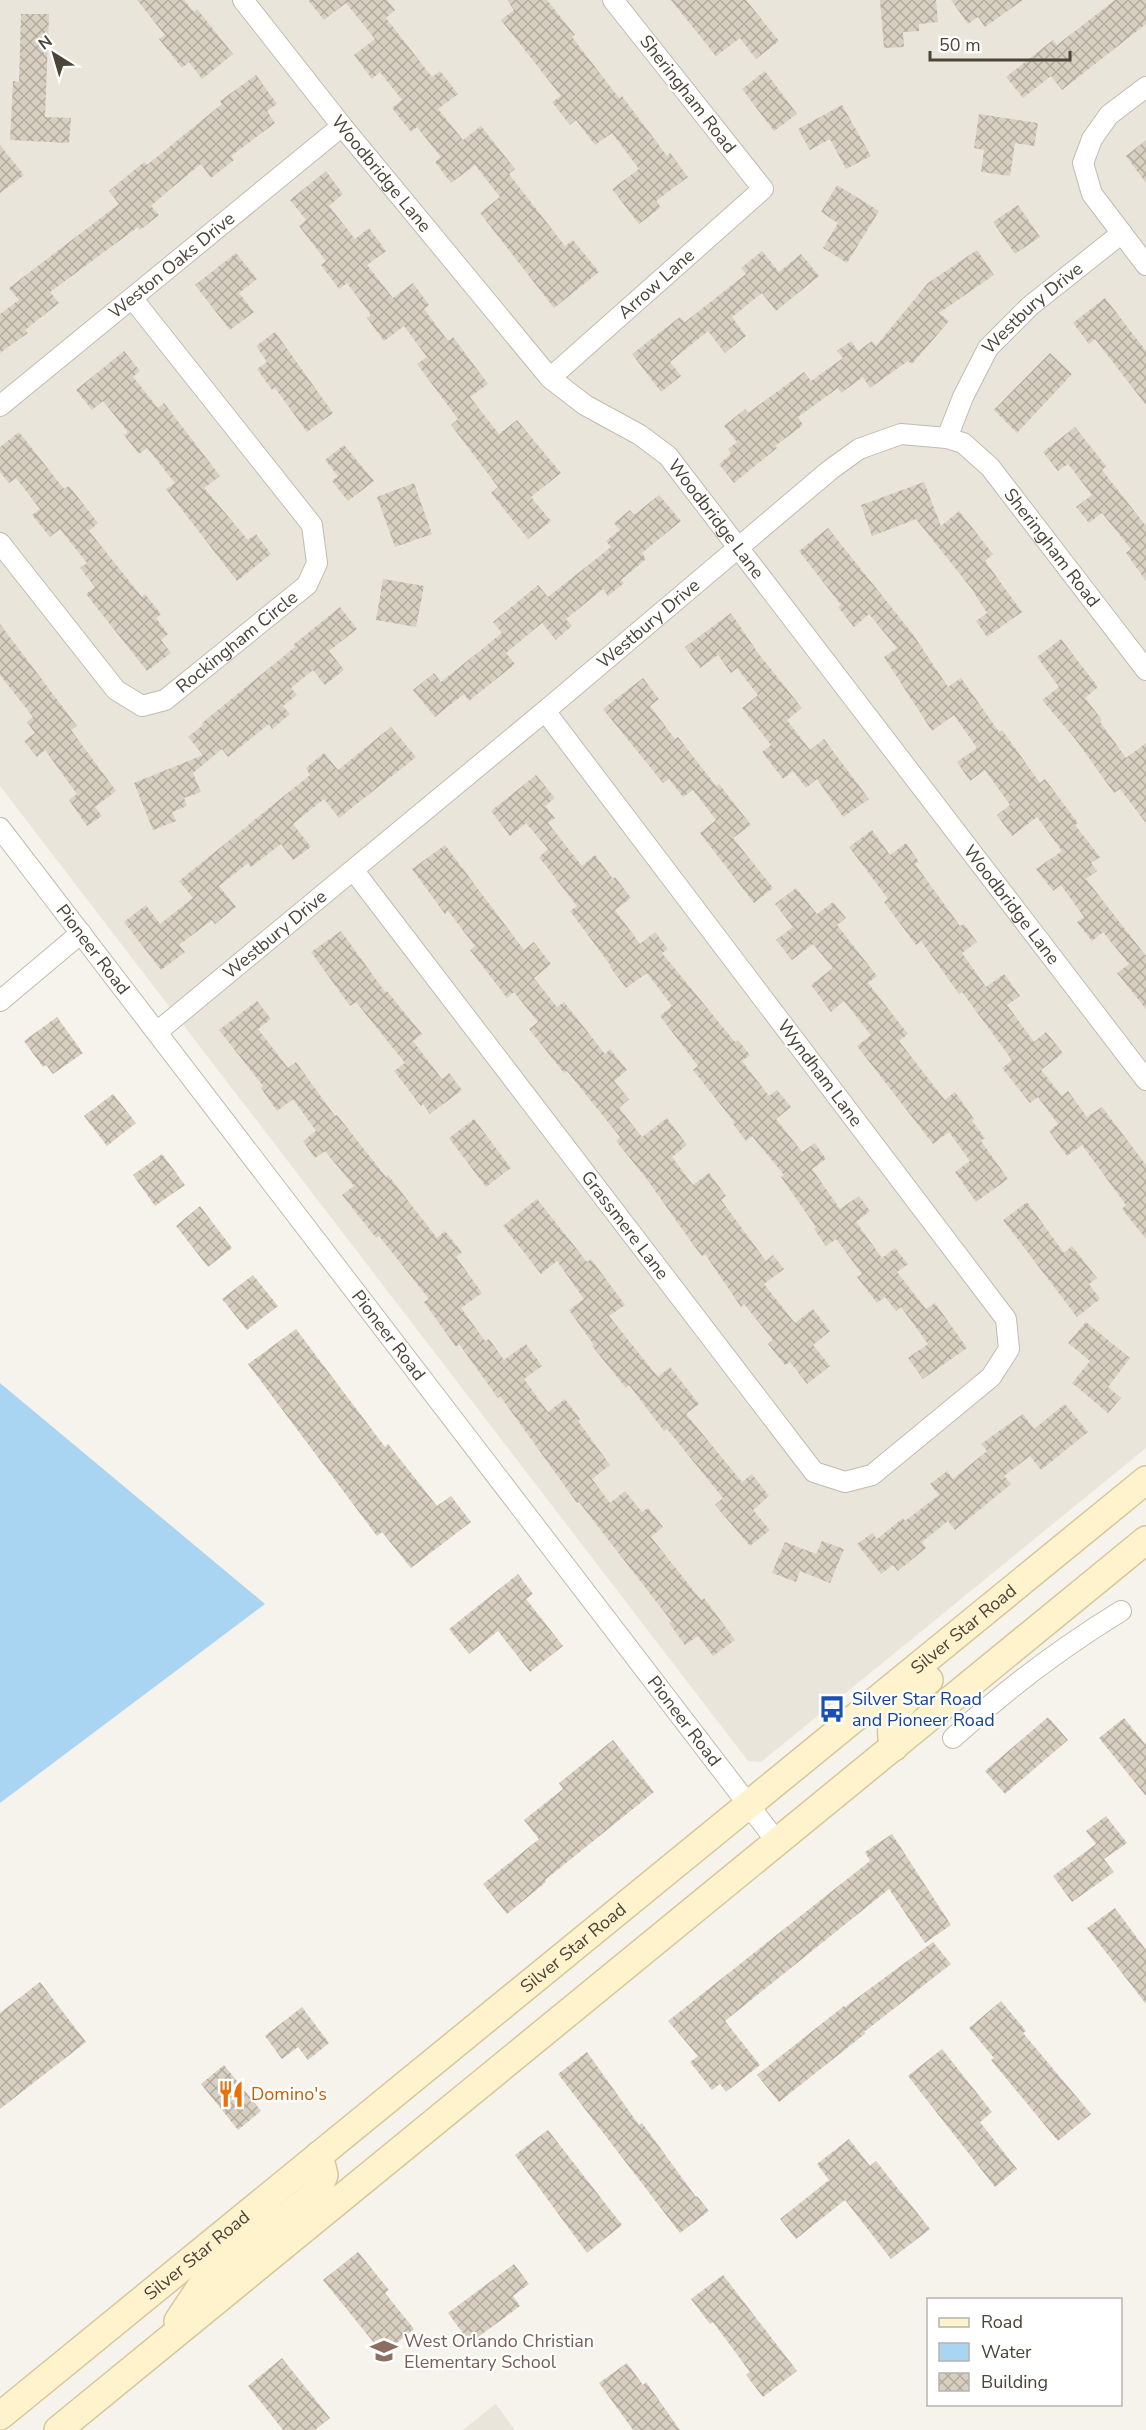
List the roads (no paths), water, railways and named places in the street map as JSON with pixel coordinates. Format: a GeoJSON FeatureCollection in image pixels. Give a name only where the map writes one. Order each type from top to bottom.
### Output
{"type":"FeatureCollection","features":[{"type":"Feature","properties":{"kind":"main road","name":"Silver Star Road"},"geometry":{"type":"LineString","coordinates":[[0,2416],[1146,1480]]}},
{"type":"Feature","properties":{"kind":"main road"},"geometry":{"type":"LineString","coordinates":[[58,2430],[1146,1540]]}},
{"type":"Feature","properties":{"kind":"main road"},"geometry":{"type":"LineString","coordinates":[[894,1747],[891,1728],[894,1714],[906,1699],[1029,1599],[1070,1542]]}},
{"type":"Feature","properties":{"kind":"main road"},"geometry":{"type":"LineString","coordinates":[[162,2345],[202,2285],[317,2192],[324,2175],[319,2155]]}},
{"type":"Feature","properties":{"kind":"street","name":"Woodbridge Lane"},"geometry":{"type":"LineString","coordinates":[[243,0],[342,126],[550,378],[585,405],[640,435],[668,456],[1146,1080]]}},
{"type":"Feature","properties":{"kind":"street","name":"Sheringham Road"},"geometry":{"type":"LineString","coordinates":[[613,0],[763,189]]}},
{"type":"Feature","properties":{"kind":"street"},"geometry":{"type":"LineString","coordinates":[[1146,87],[1109,115],[1092,139],[1083,163],[1092,194],[1146,265]]}},
{"type":"Feature","properties":{"kind":"street","name":"Weston Oaks Drive"},"geometry":{"type":"LineString","coordinates":[[0,406],[342,126]]}},
{"type":"Feature","properties":{"kind":"street","name":"Arrow Lane"},"geometry":{"type":"LineString","coordinates":[[550,378],[763,189]]}},
{"type":"Feature","properties":{"kind":"street","name":"Westbury Drive"},"geometry":{"type":"LineString","coordinates":[[157,1032],[354,871],[830,470],[859,449],[902,434],[947,438],[963,397],[988,348],[1030,306],[1122,233]]}},
{"type":"Feature","properties":{"kind":"street","name":"Rockingham Circle"},"geometry":{"type":"LineString","coordinates":[[0,543],[116,690],[142,706],[165,700],[307,585],[316,563],[312,525],[132,298]]}},
{"type":"Feature","properties":{"kind":"street","name":"Sheringham Road"},"geometry":{"type":"LineString","coordinates":[[947,438],[963,443],[990,467],[1146,670]]}},
{"type":"Feature","properties":{"kind":"street","name":"Wyndham Lane"},"geometry":{"type":"LineString","coordinates":[[545,711],[1006,1319],[1009,1349],[991,1377],[928,1429]]}},
{"type":"Feature","properties":{"kind":"street","name":"Pioneer Road"},"geometry":{"type":"LineString","coordinates":[[0,828],[777,1842]]}},
{"type":"Feature","properties":{"kind":"street","name":"Grassmere Lane"},"geometry":{"type":"LineString","coordinates":[[354,871],[814,1472],[845,1482],[872,1475],[928,1429]]}},
{"type":"Feature","properties":{"kind":"street"},"geometry":{"type":"LineString","coordinates":[[0,1001],[81,933]]}},
{"type":"Feature","properties":{"kind":"street"},"geometry":{"type":"LineString","coordinates":[[953,1738],[1017,1683],[1083,1634],[1121,1611]]}},
{"type":"Feature","properties":{"kind":"water"},"geometry":{"type":"Polygon","coordinates":[[[0,1383],[265,1604],[0,1803],[0,1383]]]}},
{"type":"Feature","properties":{"kind":"place","name":"Silver Star Road and Pioneer Road"},"geometry":{"type":"Point","coordinates":[832,1709]}},
{"type":"Feature","properties":{"kind":"place","name":"Domino's"},"geometry":{"type":"Point","coordinates":[231,2094]}},
{"type":"Feature","properties":{"kind":"place","name":"West Orlando Christian Elementary School"},"geometry":{"type":"Point","coordinates":[384,2351]}}]}
